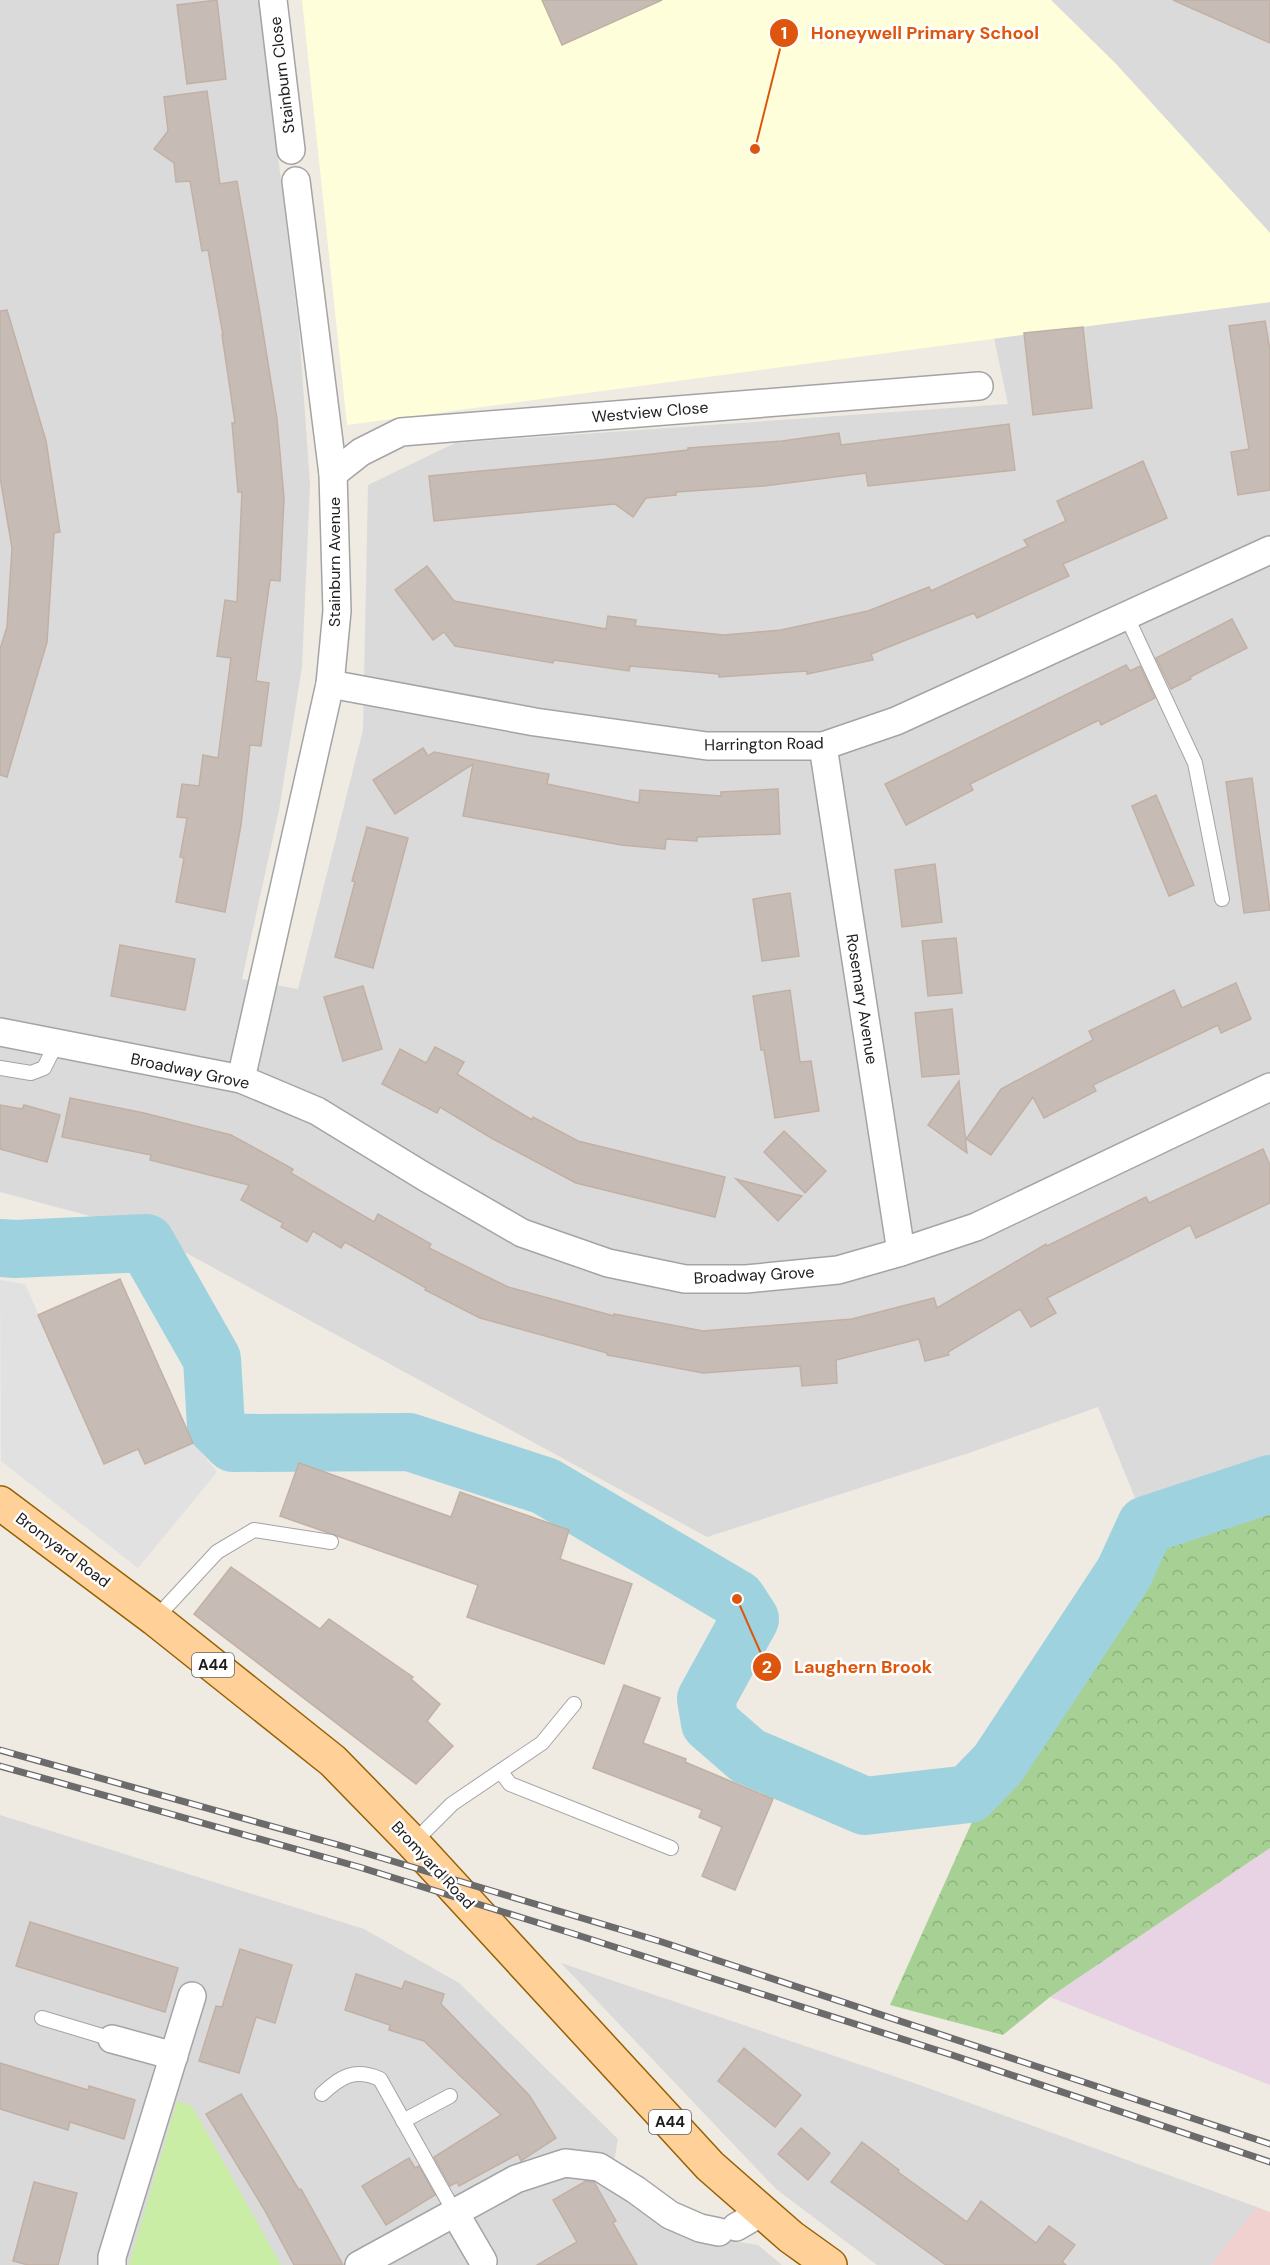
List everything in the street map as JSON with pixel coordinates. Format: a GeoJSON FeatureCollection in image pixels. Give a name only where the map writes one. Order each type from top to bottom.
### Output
{"type":"FeatureCollection","features":[{"type":"Feature","properties":{"kind":"main road","name":"Bromyard Road"},"geometry":{"type":"LineString","coordinates":[[0,1503],[155,1619],[333,1761],[413,1843],[710,2166],[739,2224],[830,2265]]}},
{"type":"Feature","properties":{"kind":"street","name":"Stainburn Close"},"geometry":{"type":"LineString","coordinates":[[273,0],[291,150]]}},
{"type":"Feature","properties":{"kind":"street","name":"Stainburn Avenue"},"geometry":{"type":"LineString","coordinates":[[241,1079],[330,684],[337,611],[333,474],[296,181]]}},
{"type":"Feature","properties":{"kind":"street","name":"Westview Close"},"geometry":{"type":"LineString","coordinates":[[333,474],[361,452],[401,432],[979,386]]}},
{"type":"Feature","properties":{"kind":"street","name":"Harrington Road"},"geometry":{"type":"LineString","coordinates":[[330,684],[535,722],[707,746],[823,746],[897,721],[1270,550]]}},
{"type":"Feature","properties":{"kind":"street","name":"Rosemary Avenue"},"geometry":{"type":"LineString","coordinates":[[823,746],[901,1252]]}},
{"type":"Feature","properties":{"kind":"street","name":"Broadway Grove"},"geometry":{"type":"LineString","coordinates":[[0,1032],[241,1079],[317,1111],[522,1233],[608,1263],[685,1279],[746,1279],[838,1270],[901,1252],[976,1227],[1270,1087]]}},
{"type":"Feature","properties":{"kind":"street"},"geometry":{"type":"LineString","coordinates":[[112,2265],[112,2257],[192,1996]]}},
{"type":"Feature","properties":{"kind":"street"},"geometry":{"type":"LineString","coordinates":[[112,2039],[174,2056]]}},
{"type":"Feature","properties":{"kind":"street"},"geometry":{"type":"LineString","coordinates":[[359,2265],[516,2180],[565,2163],[599,2167],[670,2215],[700,2228],[739,2224]]}},
{"type":"Feature","properties":{"kind":"street"},"geometry":{"type":"LineString","coordinates":[[454,2213],[483,2261]]}},
{"type":"Feature","properties":{"kind":"lane"},"geometry":{"type":"LineString","coordinates":[[1126,615],[1195,763],[1222,899]]}},
{"type":"Feature","properties":{"kind":"lane"},"geometry":{"type":"LineString","coordinates":[[0,1068],[31,1073],[44,1068],[56,1044]]}},
{"type":"Feature","properties":{"kind":"lane"},"geometry":{"type":"LineString","coordinates":[[155,1619],[216,1552],[254,1530],[332,1542]]}},
{"type":"Feature","properties":{"kind":"lane"},"geometry":{"type":"LineString","coordinates":[[413,1843],[452,1804],[542,1743],[574,1704]]}},
{"type":"Feature","properties":{"kind":"lane"},"geometry":{"type":"LineString","coordinates":[[501,1772],[510,1784],[671,1848]]}},
{"type":"Feature","properties":{"kind":"lane"},"geometry":{"type":"LineString","coordinates":[[42,2018],[112,2039]]}},
{"type":"Feature","properties":{"kind":"lane"},"geometry":{"type":"LineString","coordinates":[[322,2094],[337,2080],[364,2072],[380,2079],[454,2213]]}},
{"type":"Feature","properties":{"kind":"lane"},"geometry":{"type":"LineString","coordinates":[[403,2121],[450,2096]]}},
{"type":"Feature","properties":{"kind":"shaded area"},"geometry":{"type":"Polygon","coordinates":[[[0,0],[259,0],[299,329],[310,484],[302,667],[279,810],[242,979],[298,989],[363,730],[368,485],[455,443],[1008,404],[994,338],[1270,302],[1270,1484],[1146,1525],[1098,1407],[972,1452],[707,1537],[146,1231],[0,1192],[0,0]]]}},
{"type":"Feature","properties":{"kind":"shaded area"},"geometry":{"type":"Polygon","coordinates":[[[302,0],[1051,0],[1116,64],[1270,233],[1270,302],[347,425],[302,0]]]}},
{"type":"Feature","properties":{"kind":"shaded area"},"geometry":{"type":"Polygon","coordinates":[[[1051,0],[1270,0],[1270,233],[1116,64],[1051,0]]]}},
{"type":"Feature","properties":{"kind":"shaded area"},"geometry":{"type":"Polygon","coordinates":[[[0,1280],[25,1284],[104,1464],[138,1449],[145,1464],[193,1443],[217,1472],[138,1568],[1,1461],[0,1280]]]}},
{"type":"Feature","properties":{"kind":"shaded area"},"geometry":{"type":"Polygon","coordinates":[[[0,1815],[364,1929],[459,1983],[618,2139],[615,2157],[606,2177],[683,2233],[758,2245],[782,2265],[0,2265],[0,1815]]]}},
{"type":"Feature","properties":{"kind":"shaded area"},"geometry":{"type":"Polygon","coordinates":[[[1270,1848],[1270,2085],[1050,1997],[1270,1848]]]}},
{"type":"Feature","properties":{"kind":"shaded area"},"geometry":{"type":"Polygon","coordinates":[[[561,1963],[917,2084],[1257,2207],[1211,2265],[877,2265],[776,2189],[561,1963]]]}},
{"type":"Feature","properties":{"kind":"shaded area"},"geometry":{"type":"Polygon","coordinates":[[[1257,2207],[1270,2212],[1270,2265],[1211,2265],[1257,2207]]]}},
{"type":"Feature","properties":{"kind":"green space"},"geometry":{"type":"Polygon","coordinates":[[[1270,1484],[1270,1848],[1050,1997],[1003,2035],[890,2005],[998,1764],[1124,1573],[1146,1525],[1270,1484]]]}},
{"type":"Feature","properties":{"kind":"green space"},"geometry":{"type":"Polygon","coordinates":[[[177,2101],[192,2106],[281,2265],[129,2265],[177,2101]]]}},
{"type":"Feature","properties":{"kind":"building"},"geometry":{"type":"Polygon","coordinates":[[[217,0],[226,79],[187,84],[177,5],[217,0]]]}},
{"type":"Feature","properties":{"kind":"building"},"geometry":{"type":"Polygon","coordinates":[[[542,0],[662,0],[562,45],[542,0]]]}},
{"type":"Feature","properties":{"kind":"building"},"geometry":{"type":"Polygon","coordinates":[[[1173,0],[1270,0],[1270,43],[1173,0]]]}},
{"type":"Feature","properties":{"kind":"building"},"geometry":{"type":"Polygon","coordinates":[[[207,91],[220,184],[237,181],[277,419],[284,498],[280,581],[270,580],[256,681],[269,683],[261,746],[250,745],[241,825],[225,912],[176,902],[184,858],[180,857],[187,818],[177,817],[182,784],[199,786],[203,755],[218,758],[231,658],[217,656],[225,600],[237,602],[242,492],[238,492],[232,423],[235,423],[208,250],[202,251],[190,181],[176,182],[174,163],[154,149],[168,131],[164,97],[207,91]]]}},
{"type":"Feature","properties":{"kind":"building"},"geometry":{"type":"Polygon","coordinates":[[[7,310],[46,441],[60,532],[54,533],[47,642],[7,777],[0,775],[0,649],[7,627],[12,548],[0,477],[0,311],[7,310]]]}},
{"type":"Feature","properties":{"kind":"building"},"geometry":{"type":"Polygon","coordinates":[[[1265,321],[1270,350],[1270,490],[1238,495],[1231,452],[1249,449],[1229,326],[1265,321]]]}},
{"type":"Feature","properties":{"kind":"building"},"geometry":{"type":"Polygon","coordinates":[[[1083,327],[1092,408],[1033,415],[1024,333],[1083,327]]]}},
{"type":"Feature","properties":{"kind":"building"},"geometry":{"type":"Polygon","coordinates":[[[1009,424],[1015,470],[868,486],[866,473],[764,486],[676,492],[676,495],[646,498],[633,517],[615,504],[434,521],[429,476],[598,460],[688,450],[688,448],[782,441],[839,433],[841,445],[1009,424]]]}},
{"type":"Feature","properties":{"kind":"building"},"geometry":{"type":"Polygon","coordinates":[[[1143,461],[1167,518],[1063,564],[1069,576],[977,618],[974,613],[871,654],[873,660],[807,674],[807,671],[719,677],[719,674],[630,666],[629,671],[554,660],[553,663],[455,646],[444,632],[433,640],[395,590],[427,566],[454,601],[606,629],[608,616],[636,620],[635,626],[724,635],[781,630],[868,611],[929,587],[931,591],[1028,546],[1024,540],[1066,521],[1057,501],[1143,461]]]}},
{"type":"Feature","properties":{"kind":"building"},"geometry":{"type":"Polygon","coordinates":[[[1232,619],[1247,648],[1171,689],[1156,658],[1232,619]]]}},
{"type":"Feature","properties":{"kind":"building"},"geometry":{"type":"Polygon","coordinates":[[[1126,665],[1130,671],[1140,666],[1155,698],[1101,725],[1099,720],[970,784],[973,790],[906,825],[885,784],[1126,665]]]}},
{"type":"Feature","properties":{"kind":"building"},"geometry":{"type":"Polygon","coordinates":[[[423,748],[428,756],[434,752],[549,774],[547,784],[639,803],[640,790],[721,796],[721,792],[778,789],[780,834],[697,837],[697,841],[666,839],[665,849],[621,845],[463,816],[473,764],[395,814],[373,780],[423,748]]]}},
{"type":"Feature","properties":{"kind":"building"},"geometry":{"type":"Polygon","coordinates":[[[1252,778],[1270,910],[1244,913],[1226,782],[1252,778]]]}},
{"type":"Feature","properties":{"kind":"building"},"geometry":{"type":"Polygon","coordinates":[[[1156,795],[1194,885],[1169,896],[1132,806],[1156,795]]]}},
{"type":"Feature","properties":{"kind":"building"},"geometry":{"type":"Polygon","coordinates":[[[367,827],[408,838],[373,968],[335,957],[367,827]]]}},
{"type":"Feature","properties":{"kind":"building"},"geometry":{"type":"Polygon","coordinates":[[[935,864],[942,922],[902,927],[895,870],[935,864]]]}},
{"type":"Feature","properties":{"kind":"building"},"geometry":{"type":"Polygon","coordinates":[[[790,893],[799,956],[762,961],[753,899],[790,893]]]}},
{"type":"Feature","properties":{"kind":"building"},"geometry":{"type":"Polygon","coordinates":[[[956,938],[962,993],[928,996],[922,941],[956,938]]]}},
{"type":"Feature","properties":{"kind":"building"},"geometry":{"type":"Polygon","coordinates":[[[120,945],[195,959],[185,1010],[111,996],[120,945]]]}},
{"type":"Feature","properties":{"kind":"building"},"geometry":{"type":"Polygon","coordinates":[[[1236,983],[1251,1019],[1221,1033],[1218,1025],[1093,1085],[1096,1091],[1044,1118],[1033,1097],[991,1155],[966,1139],[1001,1089],[1093,1040],[1089,1031],[1174,990],[1182,1008],[1236,983]]]}},
{"type":"Feature","properties":{"kind":"building"},"geometry":{"type":"Polygon","coordinates":[[[363,986],[382,1049],[343,1061],[324,997],[363,986]]]}},
{"type":"Feature","properties":{"kind":"building"},"geometry":{"type":"Polygon","coordinates":[[[790,990],[800,1062],[811,1061],[819,1111],[775,1118],[753,996],[790,990]]]}},
{"type":"Feature","properties":{"kind":"building"},"geometry":{"type":"Polygon","coordinates":[[[952,1009],[959,1074],[922,1077],[915,1013],[952,1009]]]}},
{"type":"Feature","properties":{"kind":"building"},"geometry":{"type":"Polygon","coordinates":[[[435,1047],[464,1062],[457,1074],[532,1120],[533,1117],[578,1141],[725,1177],[715,1217],[576,1183],[493,1139],[440,1107],[437,1113],[382,1084],[400,1049],[426,1063],[435,1047]]]}},
{"type":"Feature","properties":{"kind":"building"},"geometry":{"type":"Polygon","coordinates":[[[959,1081],[967,1153],[928,1125],[959,1081]]]}},
{"type":"Feature","properties":{"kind":"building"},"geometry":{"type":"Polygon","coordinates":[[[70,1098],[144,1113],[231,1135],[293,1169],[291,1173],[374,1222],[378,1214],[431,1244],[429,1248],[508,1287],[614,1316],[614,1314],[703,1331],[852,1319],[934,1298],[937,1308],[1046,1244],[1047,1246],[1146,1197],[1149,1203],[1263,1149],[1270,1165],[1270,1203],[1196,1238],[1190,1225],[1047,1298],[1056,1313],[1031,1327],[1020,1309],[948,1352],[949,1355],[925,1361],[919,1339],[836,1360],[837,1383],[802,1386],[800,1366],[703,1373],[607,1355],[607,1353],[480,1318],[425,1290],[426,1288],[345,1242],[341,1248],[313,1231],[307,1242],[281,1227],[283,1223],[241,1200],[249,1185],[150,1160],[151,1155],[62,1137],[70,1098]]]}},
{"type":"Feature","properties":{"kind":"building"},"geometry":{"type":"Polygon","coordinates":[[[0,1105],[22,1109],[24,1105],[60,1115],[47,1162],[0,1149],[0,1105]]]}},
{"type":"Feature","properties":{"kind":"building"},"geometry":{"type":"Polygon","coordinates":[[[784,1131],[826,1171],[805,1193],[764,1152],[784,1131]]]}},
{"type":"Feature","properties":{"kind":"building"},"geometry":{"type":"Polygon","coordinates":[[[736,1179],[802,1196],[778,1221],[736,1179]]]}},
{"type":"Feature","properties":{"kind":"building"},"geometry":{"type":"Polygon","coordinates":[[[120,1279],[193,1443],[145,1464],[138,1449],[104,1464],[38,1315],[120,1279]]]}},
{"type":"Feature","properties":{"kind":"building"},"geometry":{"type":"Polygon","coordinates":[[[299,1463],[451,1517],[460,1492],[569,1530],[560,1559],[632,1584],[604,1664],[467,1617],[478,1585],[280,1516],[299,1463]]]}},
{"type":"Feature","properties":{"kind":"building"},"geometry":{"type":"Polygon","coordinates":[[[231,1567],[320,1629],[329,1619],[413,1677],[411,1679],[440,1704],[427,1721],[453,1746],[416,1784],[194,1614],[231,1567]]]}},
{"type":"Feature","properties":{"kind":"building"},"geometry":{"type":"Polygon","coordinates":[[[624,1685],[660,1698],[643,1743],[686,1759],[685,1762],[773,1799],[735,1890],[702,1876],[722,1827],[699,1817],[702,1810],[593,1768],[624,1685]]]}},
{"type":"Feature","properties":{"kind":"building"},"geometry":{"type":"Polygon","coordinates":[[[30,1922],[178,1968],[165,2012],[16,1966],[30,1922]]]}},
{"type":"Feature","properties":{"kind":"building"},"geometry":{"type":"Polygon","coordinates":[[[240,1949],[292,1965],[275,2023],[256,2017],[239,2073],[199,2061],[216,2006],[222,2007],[240,1949]]]}},
{"type":"Feature","properties":{"kind":"building"},"geometry":{"type":"Polygon","coordinates":[[[356,1974],[402,1989],[405,1981],[444,1994],[441,2004],[529,2095],[556,2138],[521,2161],[518,2154],[459,2186],[457,2182],[450,2186],[434,2157],[501,2115],[424,2041],[389,2030],[390,2025],[345,2010],[356,1974]]]}},
{"type":"Feature","properties":{"kind":"building"},"geometry":{"type":"Polygon","coordinates":[[[744,2048],[801,2095],[775,2127],[718,2081],[744,2048]]]}},
{"type":"Feature","properties":{"kind":"building"},"geometry":{"type":"Polygon","coordinates":[[[0,2063],[88,2090],[89,2086],[135,2100],[124,2139],[70,2122],[68,2130],[0,2109],[0,2063]]]}},
{"type":"Feature","properties":{"kind":"building"},"geometry":{"type":"Polygon","coordinates":[[[241,2094],[299,2190],[301,2189],[343,2265],[294,2265],[264,2209],[206,2114],[241,2094]]]}},
{"type":"Feature","properties":{"kind":"building"},"geometry":{"type":"Polygon","coordinates":[[[801,2128],[830,2153],[808,2180],[778,2154],[801,2128]]]}},
{"type":"Feature","properties":{"kind":"building"},"geometry":{"type":"Polygon","coordinates":[[[862,2142],[899,2170],[898,2172],[967,2222],[981,2201],[1036,2243],[1049,2226],[1075,2245],[1062,2262],[1066,2265],[946,2265],[831,2182],[862,2142]]]}},
{"type":"Feature","properties":{"kind":"building"},"geometry":{"type":"Polygon","coordinates":[[[409,2158],[415,2168],[419,2166],[435,2195],[386,2225],[362,2186],[409,2158]]]}},
{"type":"Feature","properties":{"kind":"building"},"geometry":{"type":"Polygon","coordinates":[[[586,2181],[594,2182],[616,2221],[613,2223],[637,2265],[537,2265],[577,2242],[553,2200],[586,2181]]]}},
{"type":"Feature","properties":{"kind":"building"},"geometry":{"type":"Polygon","coordinates":[[[34,2182],[77,2193],[58,2265],[28,2265],[13,2261],[34,2182]]]}},
{"type":"Feature","properties":{"kind":"waterway"},"geometry":{"type":"LineString","coordinates":[[0,1248],[146,1243],[212,1359],[216,1426],[233,1443],[409,1442],[545,1486],[737,1599],[750,1619],[706,1699],[710,1723],[748,1756],[865,1806],[969,1794],[998,1764],[1124,1573],[1146,1525],[1270,1484]]}},
{"type":"Feature","properties":{"kind":"railway"},"geometry":{"type":"LineString","coordinates":[[0,1750],[342,1846],[662,1942],[1270,2144]]}},
{"type":"Feature","properties":{"kind":"railway"},"geometry":{"type":"LineString","coordinates":[[0,1766],[359,1867],[574,1934],[952,2055],[1270,2162]]}},
{"type":"Feature","properties":{"kind":"place","name":"Honeywell Primary School"},"geometry":{"type":"Point","coordinates":[755,149]}},
{"type":"Feature","properties":{"kind":"place","name":"Laughern Brook"},"geometry":{"type":"Point","coordinates":[737,1599]}}]}
